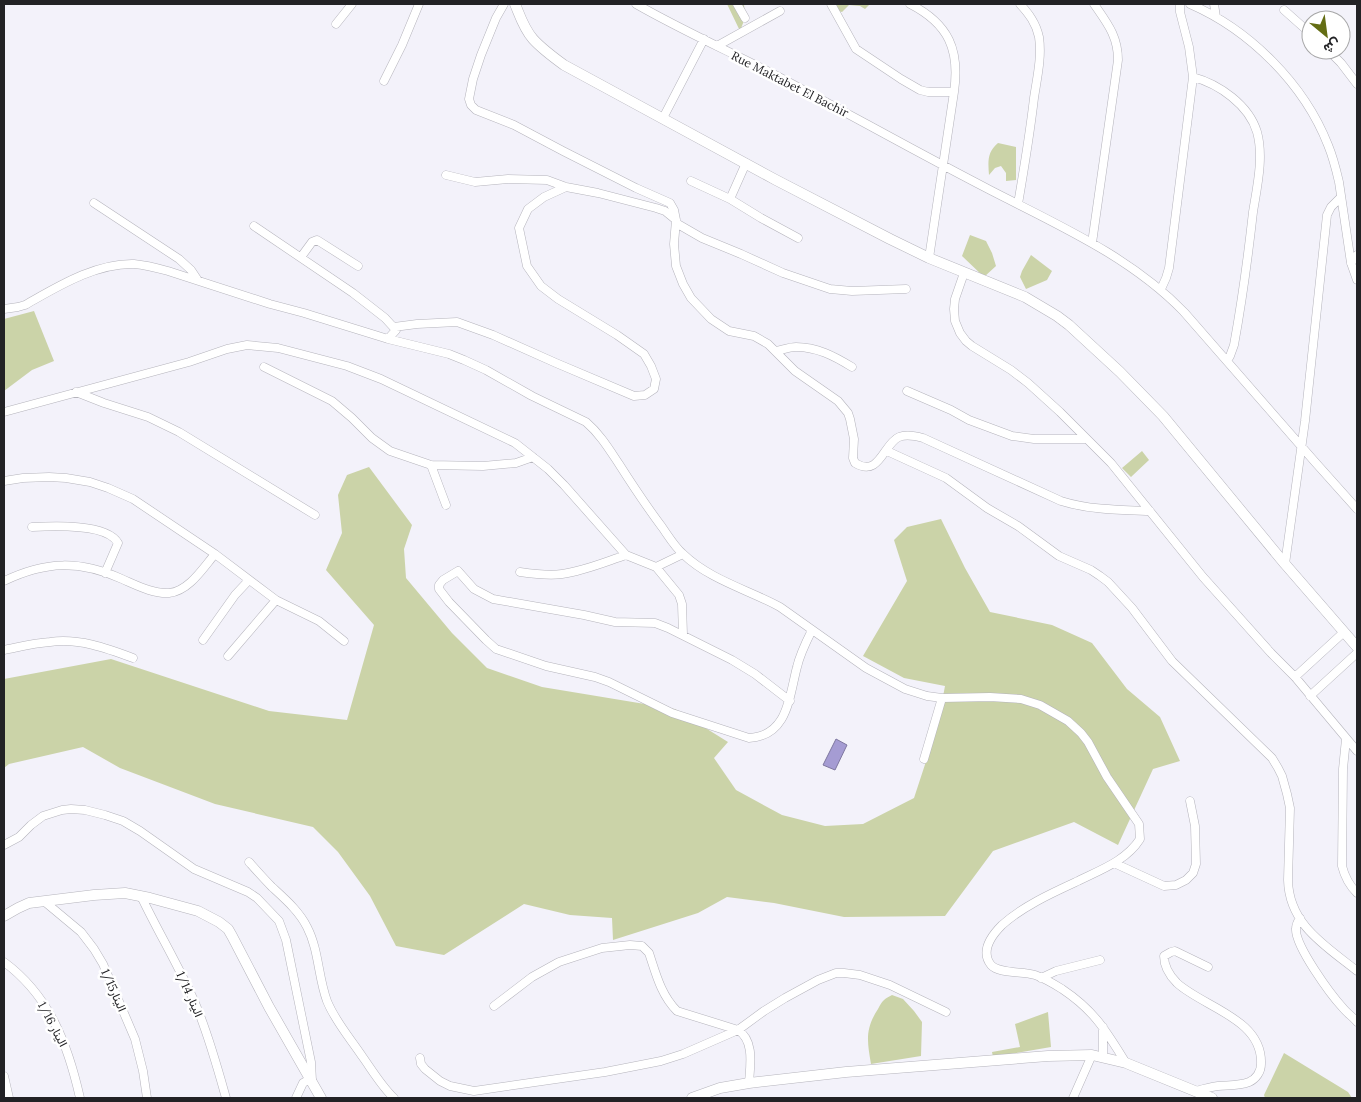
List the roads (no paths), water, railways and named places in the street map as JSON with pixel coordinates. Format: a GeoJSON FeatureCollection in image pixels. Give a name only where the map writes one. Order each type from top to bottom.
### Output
{"type":"FeatureCollection","features":[{"type":"Feature","properties":{"kind":"main road"},"geometry":{"type":"LineString","coordinates":[[515,4],[523,24],[532,38],[564,65],[882,235],[928,258],[1042,306],[1069,325],[1134,386],[1168,422],[1285,564],[1357,647]]}},
{"type":"Feature","properties":{"kind":"main road"},"geometry":{"type":"LineString","coordinates":[[4,916],[29,904],[102,894],[125,893],[198,911],[219,922],[228,929],[269,1007],[321,1098]]}},
{"type":"Feature","properties":{"kind":"main road"},"geometry":{"type":"LineString","coordinates":[[692,1098],[720,1088],[749,1083],[865,1071],[1092,1054],[1126,1063],[1212,1098]]}},
{"type":"Feature","properties":{"kind":"street"},"geometry":{"type":"LineString","coordinates":[[336,24],[352,4]]}},
{"type":"Feature","properties":{"kind":"street"},"geometry":{"type":"LineString","coordinates":[[384,81],[419,4]]}},
{"type":"Feature","properties":{"kind":"street"},"geometry":{"type":"LineString","coordinates":[[504,4],[496,18],[475,71],[469,98],[471,105],[476,110],[514,125],[636,188],[670,203],[674,210],[676,221],[674,244],[676,266],[691,298],[711,319],[729,331],[761,339],[776,351],[795,371],[838,401],[848,413],[854,439],[855,463],[867,468],[875,463],[897,438],[914,436],[923,438],[1061,501],[1114,510],[1150,511]]}},
{"type":"Feature","properties":{"kind":"street","name":"Rue Maktabet El Bachir"},"geometry":{"type":"LineString","coordinates":[[636,4],[1092,243],[1161,289],[1184,312],[1357,509]]}},
{"type":"Feature","properties":{"kind":"street"},"geometry":{"type":"LineString","coordinates":[[737,4],[745,18]]}},
{"type":"Feature","properties":{"kind":"street"},"geometry":{"type":"LineString","coordinates":[[831,4],[853,45],[863,54],[920,90],[928,92],[954,92]]}},
{"type":"Feature","properties":{"kind":"street"},"geometry":{"type":"LineString","coordinates":[[910,4],[921,7],[943,28],[953,47],[957,72],[928,258]]}},
{"type":"Feature","properties":{"kind":"street"},"geometry":{"type":"LineString","coordinates":[[1018,204],[1032,118],[1040,49],[1039,36],[1035,25],[1020,4]]}},
{"type":"Feature","properties":{"kind":"street"},"geometry":{"type":"LineString","coordinates":[[1092,243],[1118,60],[1118,48],[1114,35],[1094,4]]}},
{"type":"Feature","properties":{"kind":"street"},"geometry":{"type":"LineString","coordinates":[[1161,289],[1168,268],[1193,77],[1180,4]]}},
{"type":"Feature","properties":{"kind":"street"},"geometry":{"type":"LineString","coordinates":[[1190,4],[1242,35],[1285,76],[1306,102],[1328,145],[1336,169],[1351,264],[1357,280]]}},
{"type":"Feature","properties":{"kind":"street"},"geometry":{"type":"LineString","coordinates":[[1214,4],[1216,18]]}},
{"type":"Feature","properties":{"kind":"street"},"geometry":{"type":"LineString","coordinates":[[1284,10],[1301,25]]}},
{"type":"Feature","properties":{"kind":"street"},"geometry":{"type":"LineString","coordinates":[[717,46],[780,11]]}},
{"type":"Feature","properties":{"kind":"street"},"geometry":{"type":"LineString","coordinates":[[663,118],[704,39]]}},
{"type":"Feature","properties":{"kind":"street"},"geometry":{"type":"LineString","coordinates":[[1337,60],[1357,84]]}},
{"type":"Feature","properties":{"kind":"street"},"geometry":{"type":"LineString","coordinates":[[1193,77],[1211,84],[1241,107],[1252,121],[1258,138],[1259,165],[1252,225],[1234,345],[1227,361]]}},
{"type":"Feature","properties":{"kind":"street"},"geometry":{"type":"LineString","coordinates":[[730,199],[746,163]]}},
{"type":"Feature","properties":{"kind":"street"},"geometry":{"type":"LineString","coordinates":[[446,175],[476,182],[508,179],[547,180],[566,188],[598,193],[664,211],[702,238],[784,274],[830,290],[852,292],[906,289]]}},
{"type":"Feature","properties":{"kind":"street"},"geometry":{"type":"LineString","coordinates":[[691,181],[730,199],[798,238]]}},
{"type":"Feature","properties":{"kind":"street"},"geometry":{"type":"LineString","coordinates":[[394,327],[457,322],[493,335],[634,396],[645,395],[654,389],[656,379],[644,354],[558,299],[541,286],[527,266],[519,228],[528,209],[544,197],[566,188]]}},
{"type":"Feature","properties":{"kind":"street"},"geometry":{"type":"LineString","coordinates":[[1285,564],[1328,215],[1331,207],[1341,197]]}},
{"type":"Feature","properties":{"kind":"street"},"geometry":{"type":"LineString","coordinates":[[94,203],[179,258],[191,270],[197,280]]}},
{"type":"Feature","properties":{"kind":"street"},"geometry":{"type":"LineString","coordinates":[[254,226],[353,292],[385,318],[396,330],[388,339]]}},
{"type":"Feature","properties":{"kind":"street"},"geometry":{"type":"LineString","coordinates":[[301,257],[312,242],[317,240],[358,266]]}},
{"type":"Feature","properties":{"kind":"street"},"geometry":{"type":"LineString","coordinates":[[1351,264],[1357,255]]}},
{"type":"Feature","properties":{"kind":"street"},"geometry":{"type":"LineString","coordinates":[[4,309],[24,305],[78,277],[113,266],[134,264],[152,267],[197,280],[388,339],[449,354],[486,370],[532,396],[586,422],[606,444],[644,502],[683,554],[702,569],[722,580],[780,607],[866,668],[889,682],[917,693],[942,698],[990,696],[1021,699],[1040,705],[1068,721],[1082,732],[1112,784],[1139,824],[1140,839],[1137,845],[1114,863],[1064,887],[1017,913],[1000,927],[989,940],[986,952],[989,962],[995,968],[1036,975],[1058,986],[1077,999],[1103,1027],[1126,1063]]}},
{"type":"Feature","properties":{"kind":"street"},"geometry":{"type":"LineString","coordinates":[[964,273],[955,299],[954,309],[955,321],[960,333],[972,346],[1028,383],[1111,463],[1203,577],[1294,677],[1357,751]]}},
{"type":"Feature","properties":{"kind":"street"},"geometry":{"type":"LineString","coordinates":[[4,412],[247,345],[278,348],[347,366],[381,379],[515,443],[533,457],[564,485],[626,555],[656,566],[679,595],[682,604],[683,635]]}},
{"type":"Feature","properties":{"kind":"street"},"geometry":{"type":"LineString","coordinates":[[776,351],[794,347],[819,350],[836,357],[852,368]]}},
{"type":"Feature","properties":{"kind":"street"},"geometry":{"type":"LineString","coordinates":[[264,367],[332,401],[372,438],[390,451],[431,465],[483,466],[516,462],[533,457]]}},
{"type":"Feature","properties":{"kind":"street"},"geometry":{"type":"LineString","coordinates":[[907,391],[969,420],[1012,436],[1034,439],[1086,439]]}},
{"type":"Feature","properties":{"kind":"street"},"geometry":{"type":"LineString","coordinates":[[75,392],[104,404],[148,417],[179,432],[315,515]]}},
{"type":"Feature","properties":{"kind":"street"},"geometry":{"type":"LineString","coordinates":[[887,451],[946,478],[1059,556],[1100,576],[1132,608],[1157,642],[1185,674],[1272,758],[1282,776],[1288,801],[1290,818],[1288,892],[1290,901],[1309,931],[1320,943],[1357,971]]}},
{"type":"Feature","properties":{"kind":"street"},"geometry":{"type":"LineString","coordinates":[[431,465],[446,505]]}},
{"type":"Feature","properties":{"kind":"street"},"geometry":{"type":"LineString","coordinates":[[4,481],[23,478],[66,478],[90,482],[108,488],[133,500],[216,554],[276,600],[319,621],[344,641]]}},
{"type":"Feature","properties":{"kind":"street"},"geometry":{"type":"LineString","coordinates":[[32,527],[76,526],[95,529],[116,540],[118,543],[105,573]]}},
{"type":"Feature","properties":{"kind":"street"},"geometry":{"type":"LineString","coordinates":[[4,581],[42,568],[73,565],[105,573],[146,589],[170,593],[185,587],[191,582],[216,554]]}},
{"type":"Feature","properties":{"kind":"street"},"geometry":{"type":"LineString","coordinates":[[656,566],[683,554]]}},
{"type":"Feature","properties":{"kind":"street"},"geometry":{"type":"LineString","coordinates":[[520,572],[538,575],[563,574],[626,555]]}},
{"type":"Feature","properties":{"kind":"street"},"geometry":{"type":"LineString","coordinates":[[790,701],[755,674],[732,660],[655,623],[615,622],[493,598],[474,589],[458,571],[443,580],[439,585],[439,589],[449,602],[496,649],[546,666],[595,677],[672,713],[749,738],[759,738],[770,733],[779,725],[790,701],[797,666],[803,648],[812,630]]}},
{"type":"Feature","properties":{"kind":"street"},"geometry":{"type":"LineString","coordinates":[[203,640],[235,595],[249,580]]}},
{"type":"Feature","properties":{"kind":"street"},"geometry":{"type":"LineString","coordinates":[[228,656],[276,600]]}},
{"type":"Feature","properties":{"kind":"street"},"geometry":{"type":"LineString","coordinates":[[1294,677],[1344,632]]}},
{"type":"Feature","properties":{"kind":"street"},"geometry":{"type":"LineString","coordinates":[[4,650],[51,641],[68,641],[96,645],[133,658]]}},
{"type":"Feature","properties":{"kind":"street"},"geometry":{"type":"LineString","coordinates":[[1310,696],[1357,653]]}},
{"type":"Feature","properties":{"kind":"street"},"geometry":{"type":"LineString","coordinates":[[924,759],[942,698]]}},
{"type":"Feature","properties":{"kind":"street"},"geometry":{"type":"LineString","coordinates":[[1346,739],[1343,769],[1342,866],[1344,877],[1357,893]]}},
{"type":"Feature","properties":{"kind":"street"},"geometry":{"type":"LineString","coordinates":[[1114,863],[1164,886],[1176,885],[1186,880],[1193,874],[1196,864],[1195,826],[1190,800]]}},
{"type":"Feature","properties":{"kind":"street"},"geometry":{"type":"LineString","coordinates":[[4,845],[19,837],[43,816],[62,810],[85,810],[123,821],[194,869],[248,892],[257,898],[279,921],[286,940],[311,1062],[311,1081],[303,1083],[296,1098]]}},
{"type":"Feature","properties":{"kind":"street"},"geometry":{"type":"LineString","coordinates":[[249,862],[305,922],[312,937],[327,1001],[338,1021],[370,1068],[394,1098]]}},
{"type":"Feature","properties":{"kind":"street","name":"الينار 1/14"},"geometry":{"type":"LineString","coordinates":[[141,896],[196,1004],[226,1098]]}},
{"type":"Feature","properties":{"kind":"street","name":"الينار1/15"},"geometry":{"type":"LineString","coordinates":[[45,902],[81,932],[94,948],[103,964],[135,1039],[144,1071],[147,1098]]}},
{"type":"Feature","properties":{"kind":"street"},"geometry":{"type":"LineString","coordinates":[[1300,918],[1296,930],[1297,938],[1304,953],[1329,991],[1357,1022]]}},
{"type":"Feature","properties":{"kind":"street"},"geometry":{"type":"LineString","coordinates":[[494,1006],[532,977],[559,962],[602,948],[630,944],[642,946],[649,953],[664,993],[677,1010],[738,1030],[745,1036],[749,1047],[749,1083]]}},
{"type":"Feature","properties":{"kind":"street"},"geometry":{"type":"LineString","coordinates":[[1196,1091],[1209,1087],[1238,1085],[1250,1081],[1258,1074],[1261,1067],[1258,1046],[1252,1035],[1231,1015],[1177,983],[1166,967],[1164,956],[1175,951],[1208,967]]}},
{"type":"Feature","properties":{"kind":"street"},"geometry":{"type":"LineString","coordinates":[[1041,978],[1056,971],[1100,960]]}},
{"type":"Feature","properties":{"kind":"street","name":"الينار 1/16"},"geometry":{"type":"LineString","coordinates":[[4,962],[25,980],[37,994],[61,1034],[74,1072],[80,1098]]}},
{"type":"Feature","properties":{"kind":"street"},"geometry":{"type":"LineString","coordinates":[[420,1058],[421,1064],[425,1069],[440,1081],[474,1092],[605,1072],[661,1061],[683,1054],[738,1030],[785,998],[836,973],[860,975],[890,985],[946,1012]]}},
{"type":"Feature","properties":{"kind":"street"},"geometry":{"type":"LineString","coordinates":[[1103,1027],[1103,1057]]}},
{"type":"Feature","properties":{"kind":"street"},"geometry":{"type":"LineString","coordinates":[[1073,1098],[1092,1054]]}},
{"type":"Feature","properties":{"kind":"street"},"geometry":{"type":"LineString","coordinates":[[4,1076],[9,1098]]}}]}
